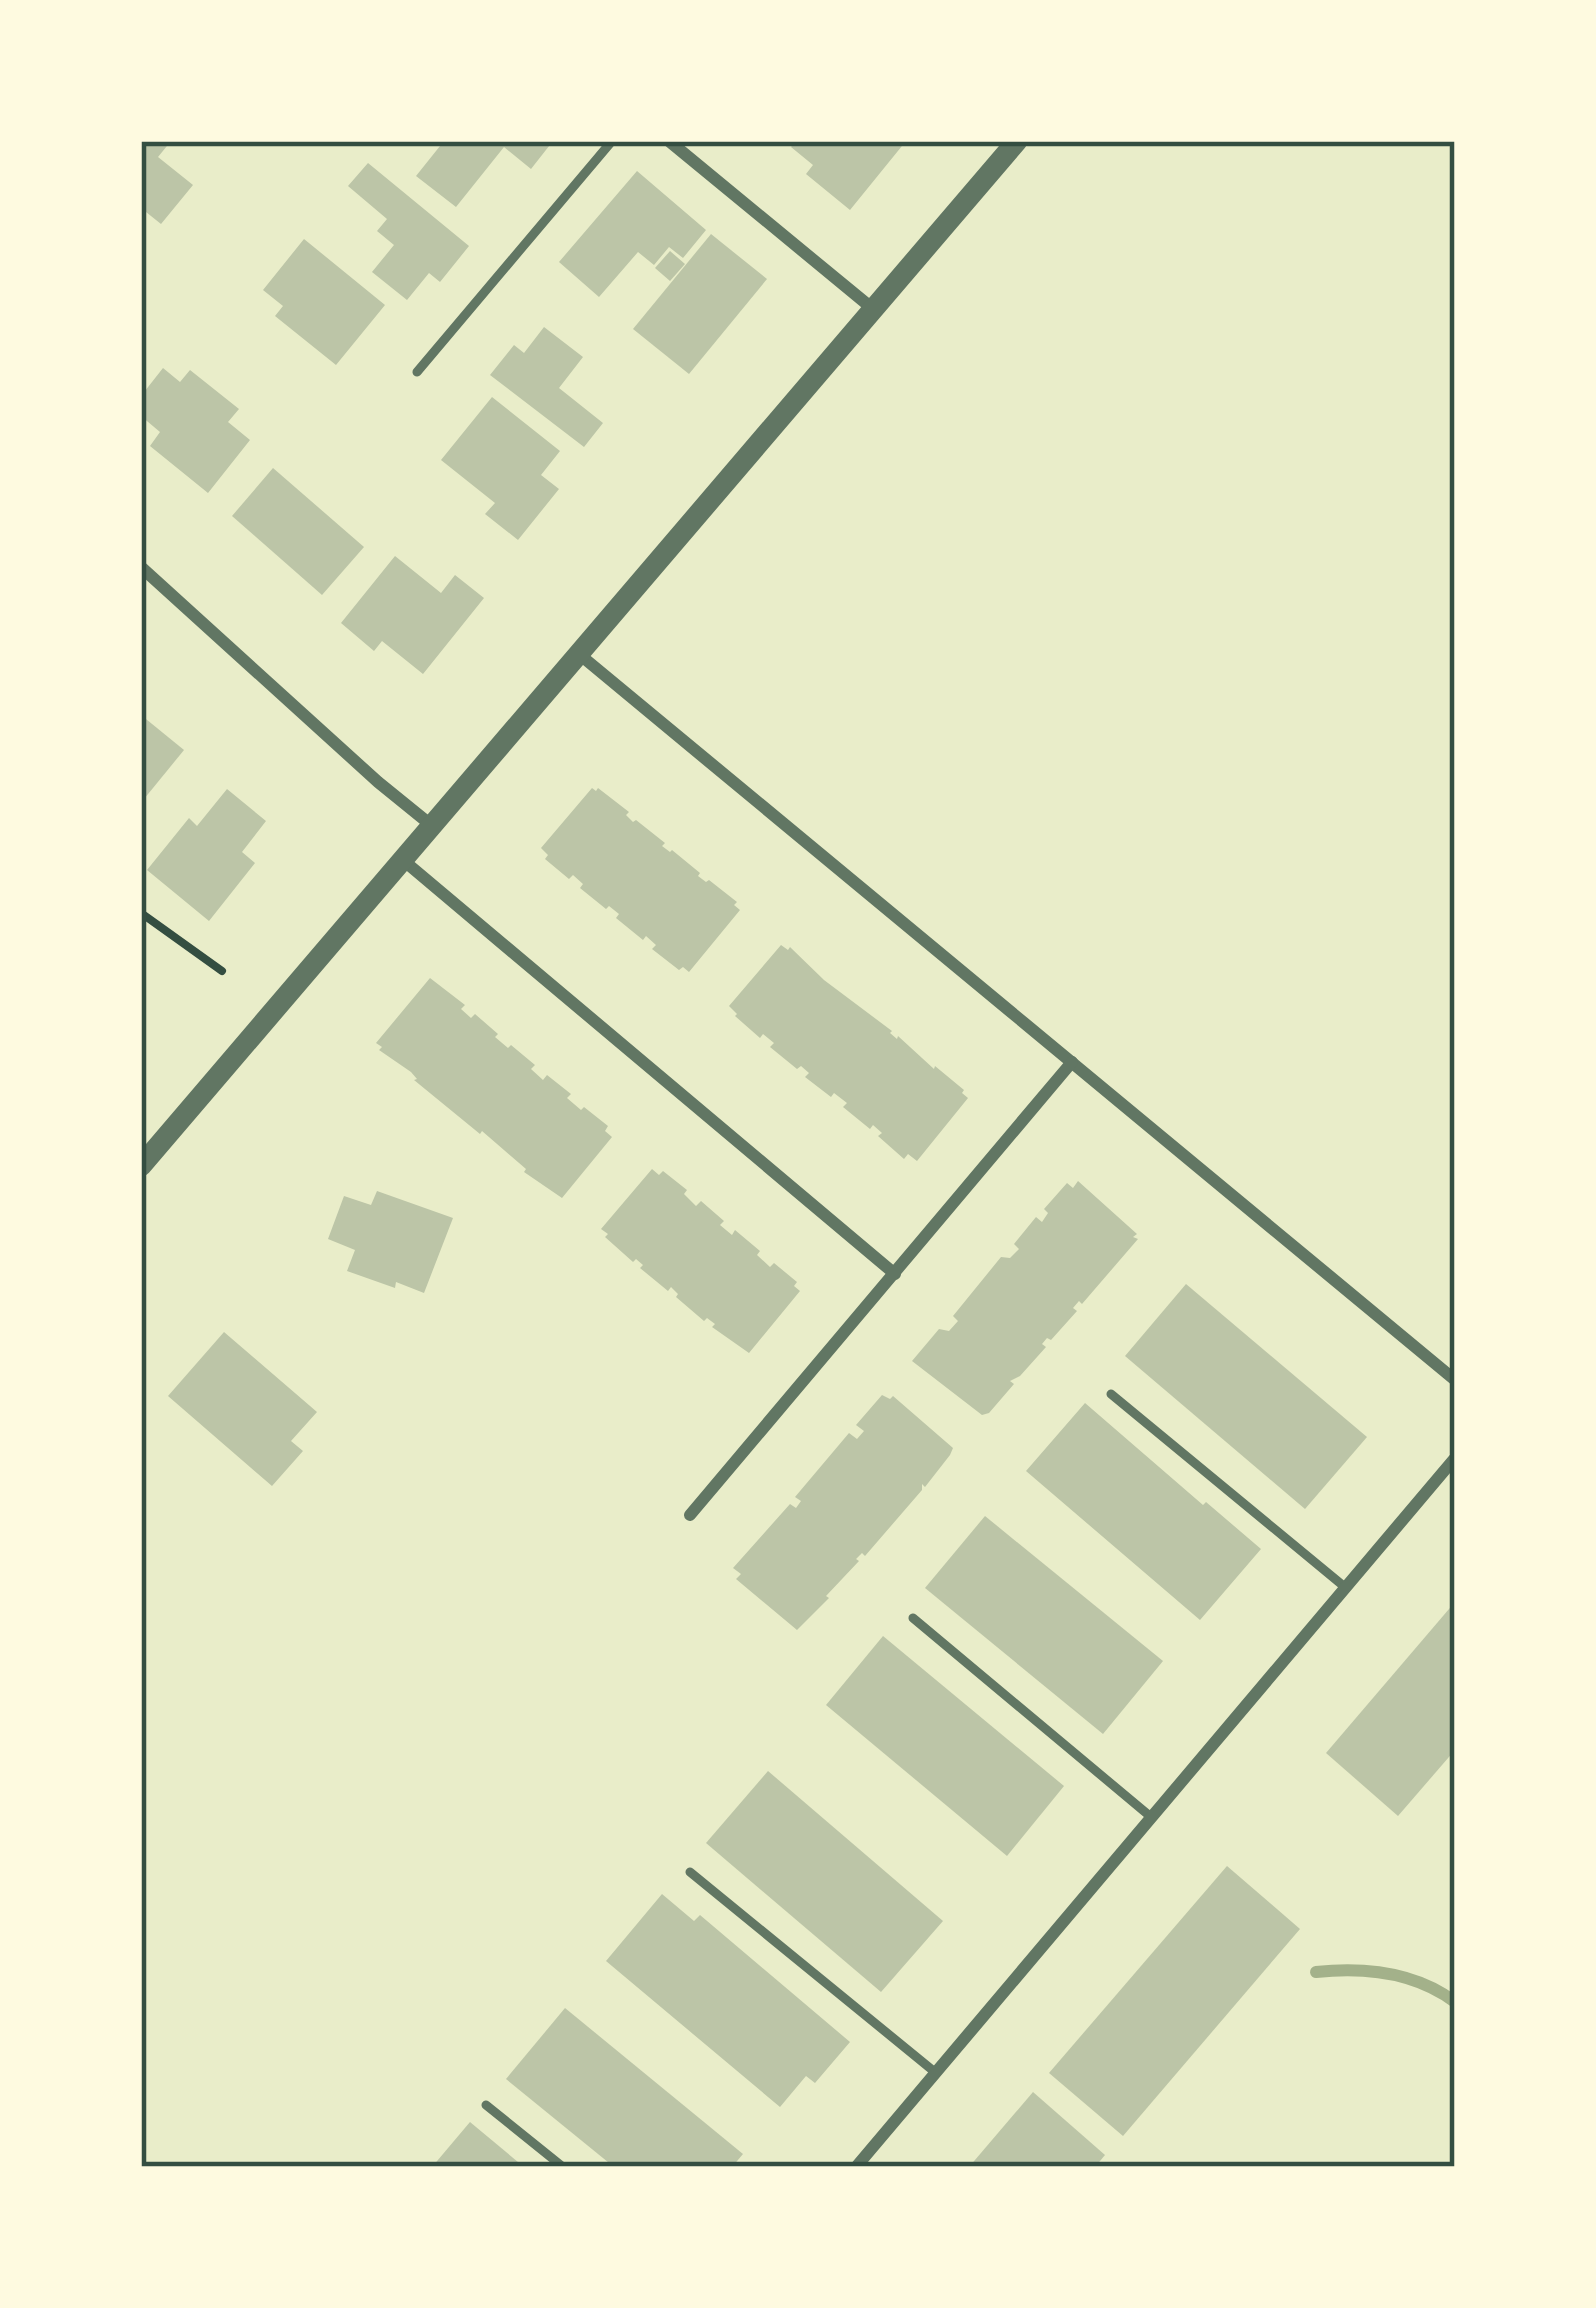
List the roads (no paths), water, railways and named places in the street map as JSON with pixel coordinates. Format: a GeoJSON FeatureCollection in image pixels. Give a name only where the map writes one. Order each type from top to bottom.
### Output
{"type":"FeatureCollection","features":[{"type":"Feature","properties":{"kind":"street"},"geometry":{"type":"LineString","coordinates":[[669,141],[873,309]]}},
{"type":"Feature","properties":{"kind":"street"},"geometry":{"type":"LineString","coordinates":[[141,1166],[1016,141]]}},
{"type":"Feature","properties":{"kind":"street"},"geometry":{"type":"LineString","coordinates":[[141,567],[377,782],[431,825]]}},
{"type":"Feature","properties":{"kind":"street"},"geometry":{"type":"LineString","coordinates":[[579,654],[1455,1380]]}},
{"type":"Feature","properties":{"kind":"street"},"geometry":{"type":"LineString","coordinates":[[403,860],[896,1274]]}},
{"type":"Feature","properties":{"kind":"street"},"geometry":{"type":"LineString","coordinates":[[690,1515],[1072,1062]]}},
{"type":"Feature","properties":{"kind":"street"},"geometry":{"type":"LineString","coordinates":[[856,2167],[1455,1458]]}},
{"type":"Feature","properties":{"kind":"lane"},"geometry":{"type":"LineString","coordinates":[[417,372],[612,141]]}},
{"type":"Feature","properties":{"kind":"lane"},"geometry":{"type":"LineString","coordinates":[[1112,1394],[1346,1588]]}},
{"type":"Feature","properties":{"kind":"lane"},"geometry":{"type":"LineString","coordinates":[[914,1618],[1151,1817]]}},
{"type":"Feature","properties":{"kind":"lane"},"geometry":{"type":"LineString","coordinates":[[691,1872],[936,2073]]}},
{"type":"Feature","properties":{"kind":"lane"},"geometry":{"type":"LineString","coordinates":[[486,2105],[563,2167]]}},
{"type":"Feature","properties":{"kind":"waterway"},"geometry":{"type":"LineString","coordinates":[[1316,1972],[1388,1974],[1423,1984],[1455,2002]]}}]}
